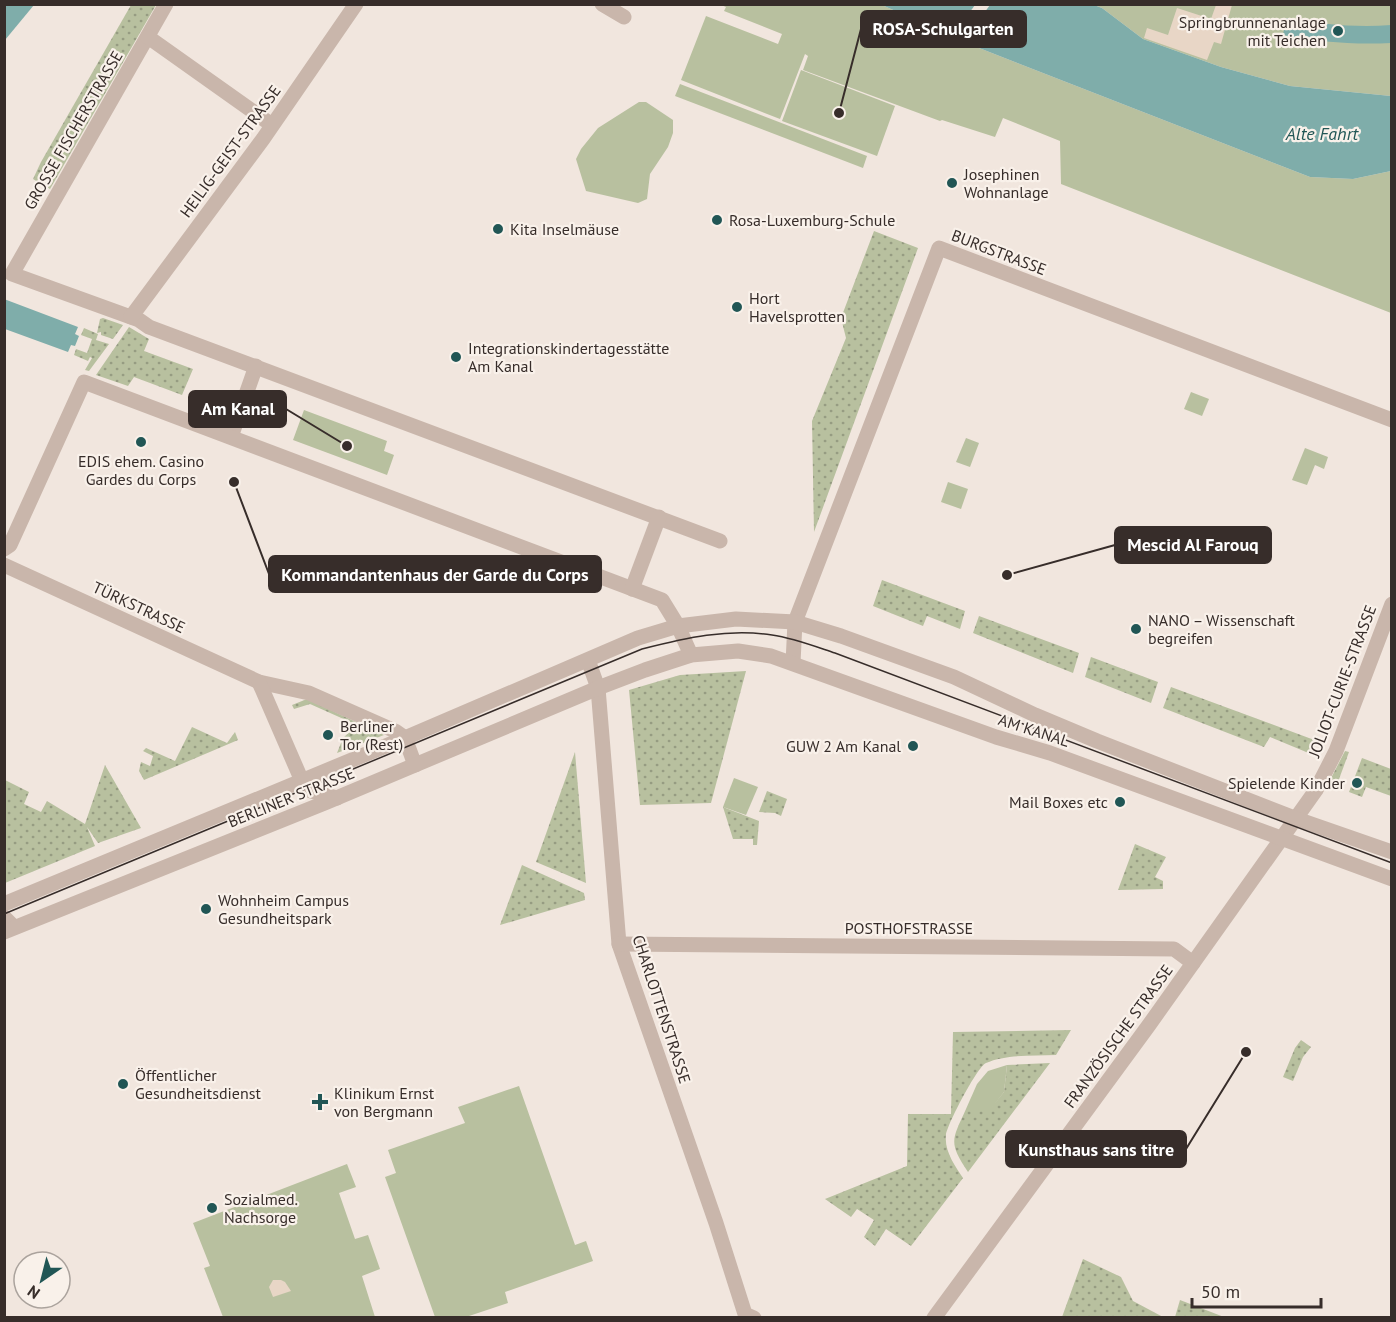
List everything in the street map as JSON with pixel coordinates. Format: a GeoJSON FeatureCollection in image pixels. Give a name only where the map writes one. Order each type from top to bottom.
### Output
{"type":"FeatureCollection","features":[{"type":"Feature","properties":{"kind":"street","name":"GROSSE FISCHERSTRASSE"},"geometry":{"type":"LineString","coordinates":[[131,317],[12,274],[166,4]]}},
{"type":"Feature","properties":{"kind":"street","name":"HEILIG-GEIST-STRASSE"},"geometry":{"type":"LineString","coordinates":[[131,317],[273,125],[356,4]]}},
{"type":"Feature","properties":{"kind":"street"},"geometry":{"type":"LineString","coordinates":[[602,4],[624,17]]}},
{"type":"Feature","properties":{"kind":"street"},"geometry":{"type":"LineString","coordinates":[[148,37],[273,125]]}},
{"type":"Feature","properties":{"kind":"street","name":"BURGSTRASSE"},"geometry":{"type":"LineString","coordinates":[[793,663],[795,622],[939,248],[1392,420]]}},
{"type":"Feature","properties":{"kind":"street"},"geometry":{"type":"LineString","coordinates":[[131,317],[149,327],[720,541]]}},
{"type":"Feature","properties":{"kind":"street"},"geometry":{"type":"LineString","coordinates":[[231,437],[256,366]]}},
{"type":"Feature","properties":{"kind":"street"},"geometry":{"type":"LineString","coordinates":[[4,549],[10,545],[84,382],[662,600],[678,626],[691,655]]}},
{"type":"Feature","properties":{"kind":"street"},"geometry":{"type":"LineString","coordinates":[[632,589],[659,517]]}},
{"type":"Feature","properties":{"kind":"street","name":"TÜRKSTRASSE"},"geometry":{"type":"LineString","coordinates":[[4,565],[259,682],[309,693],[395,731],[405,738]]}},
{"type":"Feature","properties":{"kind":"street","name":"JOLIOT-CURIE-STRASSE"},"geometry":{"type":"LineString","coordinates":[[1285,836],[1316,790],[1336,752],[1392,604]]}},
{"type":"Feature","properties":{"kind":"street","name":"AM KANAL"},"geometry":{"type":"LineString","coordinates":[[678,626],[736,619],[795,622],[841,636],[954,677],[1097,741],[1297,819],[1392,852]]}},
{"type":"Feature","properties":{"kind":"street","name":"BERLINER STRASSE"},"geometry":{"type":"LineString","coordinates":[[4,904],[405,738],[638,638],[678,626]]}},
{"type":"Feature","properties":{"kind":"street","name":"AM KANAL"},"geometry":{"type":"LineString","coordinates":[[691,655],[738,651],[771,656],[793,663],[996,737],[1076,762],[1285,836],[1392,879]]}},
{"type":"Feature","properties":{"kind":"street","name":"BERLINER STRASSE"},"geometry":{"type":"LineString","coordinates":[[8,925],[337,798],[598,688],[691,655]]}},
{"type":"Feature","properties":{"kind":"street","name":"CHARLOTTENSTRASSE"},"geometry":{"type":"LineString","coordinates":[[588,660],[598,688],[619,944],[746,1314],[754,1317]]}},
{"type":"Feature","properties":{"kind":"street"},"geometry":{"type":"LineString","coordinates":[[259,682],[302,781],[311,790],[337,798]]}},
{"type":"Feature","properties":{"kind":"street"},"geometry":{"type":"LineString","coordinates":[[405,738],[415,765]]}},
{"type":"Feature","properties":{"kind":"street","name":"FRANZÖSISCHE STRASSE"},"geometry":{"type":"LineString","coordinates":[[934,1317],[1285,836]]}},
{"type":"Feature","properties":{"kind":"street","name":"POSTHOFSTRASSE"},"geometry":{"type":"LineString","coordinates":[[619,944],[1174,949],[1193,963]]}},
{"type":"Feature","properties":{"kind":"green space"},"geometry":{"type":"Polygon","coordinates":[[[131,5],[156,5],[50,189],[33,179],[131,5]]]}},
{"type":"Feature","properties":{"kind":"green space"},"geometry":{"type":"Polygon","coordinates":[[[721,5],[882,5],[974,46],[1310,177],[1353,179],[1391,171],[1391,313],[1061,184],[1060,141],[1003,118],[995,137],[940,121],[803,70],[808,56],[805,54],[780,119],[681,80],[706,16],[778,44],[782,34],[724,11],[726,7],[721,5]]]}},
{"type":"Feature","properties":{"kind":"green space"},"geometry":{"type":"Polygon","coordinates":[[[1094,5],[1391,5],[1391,96],[1290,86],[1221,67],[1143,39],[1102,8],[1094,5]]]}},
{"type":"Feature","properties":{"kind":"green space"},"geometry":{"type":"Polygon","coordinates":[[[801,70],[895,106],[877,156],[782,121],[801,70]]]}},
{"type":"Feature","properties":{"kind":"green space"},"geometry":{"type":"Polygon","coordinates":[[[680,84],[867,156],[863,168],[675,96],[680,84]]]}},
{"type":"Feature","properties":{"kind":"green space"},"geometry":{"type":"Polygon","coordinates":[[[639,102],[646,102],[673,120],[673,133],[668,147],[650,174],[647,199],[638,203],[586,191],[576,159],[581,149],[598,128],[639,102]]]}},
{"type":"Feature","properties":{"kind":"green space"},"geometry":{"type":"Polygon","coordinates":[[[874,231],[918,248],[814,532],[812,421],[846,338],[841,318],[874,231]]]}},
{"type":"Feature","properties":{"kind":"green space"},"geometry":{"type":"Polygon","coordinates":[[[100,319],[123,325],[113,339],[101,335],[101,332],[97,333],[100,319]]]}},
{"type":"Feature","properties":{"kind":"green space"},"geometry":{"type":"Polygon","coordinates":[[[129,327],[149,339],[144,351],[193,369],[182,395],[134,377],[128,386],[96,375],[129,327]]]}},
{"type":"Feature","properties":{"kind":"green space"},"geometry":{"type":"Polygon","coordinates":[[[84,328],[98,334],[96,340],[109,344],[89,371],[85,370],[92,358],[90,357],[88,361],[74,355],[76,349],[87,353],[92,339],[81,335],[84,328]]]}},
{"type":"Feature","properties":{"kind":"green space"},"geometry":{"type":"Polygon","coordinates":[[[1191,392],[1209,399],[1202,416],[1184,409],[1191,392]]]}},
{"type":"Feature","properties":{"kind":"green space"},"geometry":{"type":"Polygon","coordinates":[[[304,410],[387,441],[384,451],[394,455],[387,475],[293,440],[304,410]]]}},
{"type":"Feature","properties":{"kind":"green space"},"geometry":{"type":"Polygon","coordinates":[[[966,438],[979,443],[970,467],[956,462],[966,438]]]}},
{"type":"Feature","properties":{"kind":"green space"},"geometry":{"type":"Polygon","coordinates":[[[1305,448],[1328,457],[1324,469],[1315,465],[1307,485],[1292,480],[1305,448]]]}},
{"type":"Feature","properties":{"kind":"green space"},"geometry":{"type":"Polygon","coordinates":[[[948,482],[968,489],[961,509],[941,502],[948,482]]]}},
{"type":"Feature","properties":{"kind":"green space"},"geometry":{"type":"Polygon","coordinates":[[[882,580],[965,611],[960,629],[927,616],[923,626],[873,606],[882,580]]]}},
{"type":"Feature","properties":{"kind":"green space"},"geometry":{"type":"Polygon","coordinates":[[[979,616],[1079,653],[1073,673],[973,633],[979,616]]]}},
{"type":"Feature","properties":{"kind":"green space"},"geometry":{"type":"Polygon","coordinates":[[[1091,657],[1158,682],[1151,703],[1085,677],[1091,657]]]}},
{"type":"Feature","properties":{"kind":"green space"},"geometry":{"type":"Polygon","coordinates":[[[746,671],[711,803],[640,805],[629,690],[680,675],[746,671]]]}},
{"type":"Feature","properties":{"kind":"green space"},"geometry":{"type":"Polygon","coordinates":[[[1171,687],[1317,741],[1311,754],[1270,737],[1264,747],[1163,708],[1171,687]]]}},
{"type":"Feature","properties":{"kind":"green space"},"geometry":{"type":"Polygon","coordinates":[[[307,699],[384,735],[337,753],[343,738],[357,725],[310,704],[294,709],[292,705],[307,699]]]}},
{"type":"Feature","properties":{"kind":"green space"},"geometry":{"type":"Polygon","coordinates":[[[192,727],[227,743],[235,732],[238,740],[144,780],[139,771],[141,762],[150,766],[153,756],[143,751],[146,748],[175,761],[192,727]]]}},
{"type":"Feature","properties":{"kind":"green space"},"geometry":{"type":"Polygon","coordinates":[[[1345,751],[1349,752],[1335,790],[1332,790],[1329,788],[1329,782],[1345,751]]]}},
{"type":"Feature","properties":{"kind":"green space"},"geometry":{"type":"Polygon","coordinates":[[[575,752],[586,883],[536,862],[575,752]]]}},
{"type":"Feature","properties":{"kind":"green space"},"geometry":{"type":"Polygon","coordinates":[[[1362,758],[1391,769],[1391,796],[1366,787],[1362,797],[1349,792],[1362,758]]]}},
{"type":"Feature","properties":{"kind":"green space"},"geometry":{"type":"Polygon","coordinates":[[[105,765],[141,828],[98,843],[87,827],[95,846],[5,883],[5,780],[29,792],[24,804],[41,812],[47,801],[85,824],[105,765]]]}},
{"type":"Feature","properties":{"kind":"green space"},"geometry":{"type":"Polygon","coordinates":[[[734,778],[758,787],[746,815],[723,807],[734,778]]]}},
{"type":"Feature","properties":{"kind":"green space"},"geometry":{"type":"Polygon","coordinates":[[[767,791],[787,799],[781,816],[775,813],[759,812],[767,791]]]}},
{"type":"Feature","properties":{"kind":"green space"},"geometry":{"type":"Polygon","coordinates":[[[723,807],[759,821],[757,845],[753,845],[753,839],[733,839],[723,807]]]}},
{"type":"Feature","properties":{"kind":"green space"},"geometry":{"type":"Polygon","coordinates":[[[1135,844],[1166,857],[1155,877],[1163,881],[1163,889],[1118,890],[1135,844]]]}},
{"type":"Feature","properties":{"kind":"green space"},"geometry":{"type":"Polygon","coordinates":[[[522,865],[584,893],[585,900],[500,925],[522,865]]]}},
{"type":"Feature","properties":{"kind":"green space"},"geometry":{"type":"Polygon","coordinates":[[[1071,1030],[1056,1055],[1020,1056],[994,1060],[986,1063],[976,1075],[951,1120],[946,1135],[948,1152],[963,1178],[911,1246],[886,1229],[875,1246],[864,1237],[874,1220],[857,1209],[851,1217],[825,1199],[907,1166],[908,1114],[951,1114],[953,1032],[1071,1030]]]}},
{"type":"Feature","properties":{"kind":"green space"},"geometry":{"type":"Polygon","coordinates":[[[1301,1040],[1311,1047],[1303,1057],[1293,1081],[1283,1077],[1295,1048],[1301,1040]]]}},
{"type":"Feature","properties":{"kind":"green space"},"geometry":{"type":"Polygon","coordinates":[[[1050,1063],[968,1172],[957,1154],[954,1141],[966,1109],[990,1109],[1004,1092],[1007,1065],[1050,1063]]]}},
{"type":"Feature","properties":{"kind":"green space"},"geometry":{"type":"Polygon","coordinates":[[[1007,1065],[1004,1092],[991,1109],[966,1109],[977,1084],[988,1071],[1007,1065]]]}},
{"type":"Feature","properties":{"kind":"green space"},"geometry":{"type":"Polygon","coordinates":[[[519,1086],[575,1245],[586,1241],[593,1261],[505,1292],[508,1303],[466,1317],[435,1317],[385,1177],[396,1173],[388,1150],[465,1123],[458,1107],[519,1086]]]}},
{"type":"Feature","properties":{"kind":"green space"},"geometry":{"type":"Polygon","coordinates":[[[347,1164],[356,1187],[339,1193],[355,1239],[368,1235],[380,1269],[362,1276],[375,1317],[223,1317],[204,1268],[210,1266],[193,1223],[347,1164]]]}},
{"type":"Feature","properties":{"kind":"green space"},"geometry":{"type":"Polygon","coordinates":[[[1083,1259],[1121,1277],[1133,1301],[1163,1317],[1062,1317],[1083,1259]]]}},
{"type":"Feature","properties":{"kind":"green space"},"geometry":{"type":"Polygon","coordinates":[[[1180,1300],[1224,1317],[1175,1317],[1180,1300]]]}},
{"type":"Feature","properties":{"kind":"shaded area"},"geometry":{"type":"Polygon","coordinates":[[[1216,5],[1232,5],[1221,44],[1214,42],[1207,60],[1144,38],[1147,28],[1168,35],[1177,8],[1211,19],[1216,5]]]}},
{"type":"Feature","properties":{"kind":"shaded area"},"geometry":{"type":"Polygon","coordinates":[[[273,1280],[285,1282],[291,1291],[273,1297],[269,1287],[273,1280]]]}},
{"type":"Feature","properties":{"kind":"water"},"geometry":{"type":"Polygon","coordinates":[[[4,5],[34,5],[5,40],[4,5]]]}},
{"type":"Feature","properties":{"kind":"water","name":"Alte Fahrt"},"geometry":{"type":"Polygon","coordinates":[[[882,5],[1094,5],[1102,8],[1143,39],[1221,67],[1290,86],[1391,96],[1391,171],[1353,179],[1310,177],[974,46],[882,5]]]}},
{"type":"Feature","properties":{"kind":"water","name":"Springbrunnenanlage mit Teichen"},"geometry":{"type":"Polygon","coordinates":[[[1286,18],[1338,25],[1391,25],[1391,43],[1337,42],[1283,35],[1286,18]]]}},
{"type":"Feature","properties":{"kind":"water"},"geometry":{"type":"Polygon","coordinates":[[[4,299],[78,327],[75,334],[79,336],[75,346],[71,345],[68,352],[5,329],[4,299]]]}},
{"type":"Feature","properties":{"kind":"pier"},"geometry":{"type":"Polygon","coordinates":[[[975,5],[990,5],[961,44],[950,39],[975,5]]]}},
{"type":"Feature","properties":{"kind":"tram line"},"geometry":{"type":"LineString","coordinates":[[4,914],[642,649],[723,633],[756,633],[804,642],[1392,863]]}},
{"type":"Feature","properties":{"kind":"place","name":"Springbrunnenanlage mit Teichen"},"geometry":{"type":"Point","coordinates":[1338,31]}},
{"type":"Feature","properties":{"kind":"place","name":"ROSA-Schulgarten"},"geometry":{"type":"Point","coordinates":[839,113]}},
{"type":"Feature","properties":{"kind":"place","name":"Josephinen Wohnanlage"},"geometry":{"type":"Point","coordinates":[952,183]}},
{"type":"Feature","properties":{"kind":"place","name":"Rosa-Luxemburg-Schule"},"geometry":{"type":"Point","coordinates":[717,220]}},
{"type":"Feature","properties":{"kind":"place","name":"Kita Inselmäuse"},"geometry":{"type":"Point","coordinates":[498,229]}},
{"type":"Feature","properties":{"kind":"place","name":"Hort Havelsprotten"},"geometry":{"type":"Point","coordinates":[737,307]}},
{"type":"Feature","properties":{"kind":"place","name":"Integrationskindertagesstätte Am Kanal"},"geometry":{"type":"Point","coordinates":[456,357]}},
{"type":"Feature","properties":{"kind":"place","name":"EDIS ehem. Casino Gardes du Corps"},"geometry":{"type":"Point","coordinates":[141,442]}},
{"type":"Feature","properties":{"kind":"place","name":"Am Kanal"},"geometry":{"type":"Point","coordinates":[347,446]}},
{"type":"Feature","properties":{"kind":"place","name":"Kommandantenhaus der Garde du Corps"},"geometry":{"type":"Point","coordinates":[234,482]}},
{"type":"Feature","properties":{"kind":"place","name":"Mescid Al Farouq"},"geometry":{"type":"Point","coordinates":[1007,575]}},
{"type":"Feature","properties":{"kind":"place","name":"NANO – Wissenschaft begreifen"},"geometry":{"type":"Point","coordinates":[1136,629]}},
{"type":"Feature","properties":{"kind":"place","name":"Berliner Tor (Rest)"},"geometry":{"type":"Point","coordinates":[328,735]}},
{"type":"Feature","properties":{"kind":"place","name":"GUW 2 Am Kanal"},"geometry":{"type":"Point","coordinates":[913,746]}},
{"type":"Feature","properties":{"kind":"place","name":"Spielende Kinder"},"geometry":{"type":"Point","coordinates":[1357,783]}},
{"type":"Feature","properties":{"kind":"place","name":"Mail Boxes etc"},"geometry":{"type":"Point","coordinates":[1120,802]}},
{"type":"Feature","properties":{"kind":"place","name":"Wohnheim Campus Gesundheitspark"},"geometry":{"type":"Point","coordinates":[206,909]}},
{"type":"Feature","properties":{"kind":"place","name":"Kunsthaus sans titre"},"geometry":{"type":"Point","coordinates":[1246,1052]}},
{"type":"Feature","properties":{"kind":"place","name":"Öffentlicher Gesundheitsdienst"},"geometry":{"type":"Point","coordinates":[123,1084]}},
{"type":"Feature","properties":{"kind":"place","name":"Klinikum Ernst von Bergmann"},"geometry":{"type":"Point","coordinates":[320,1102]}},
{"type":"Feature","properties":{"kind":"place","name":"Sozialmed. Nachsorge"},"geometry":{"type":"Point","coordinates":[212,1208]}}]}
